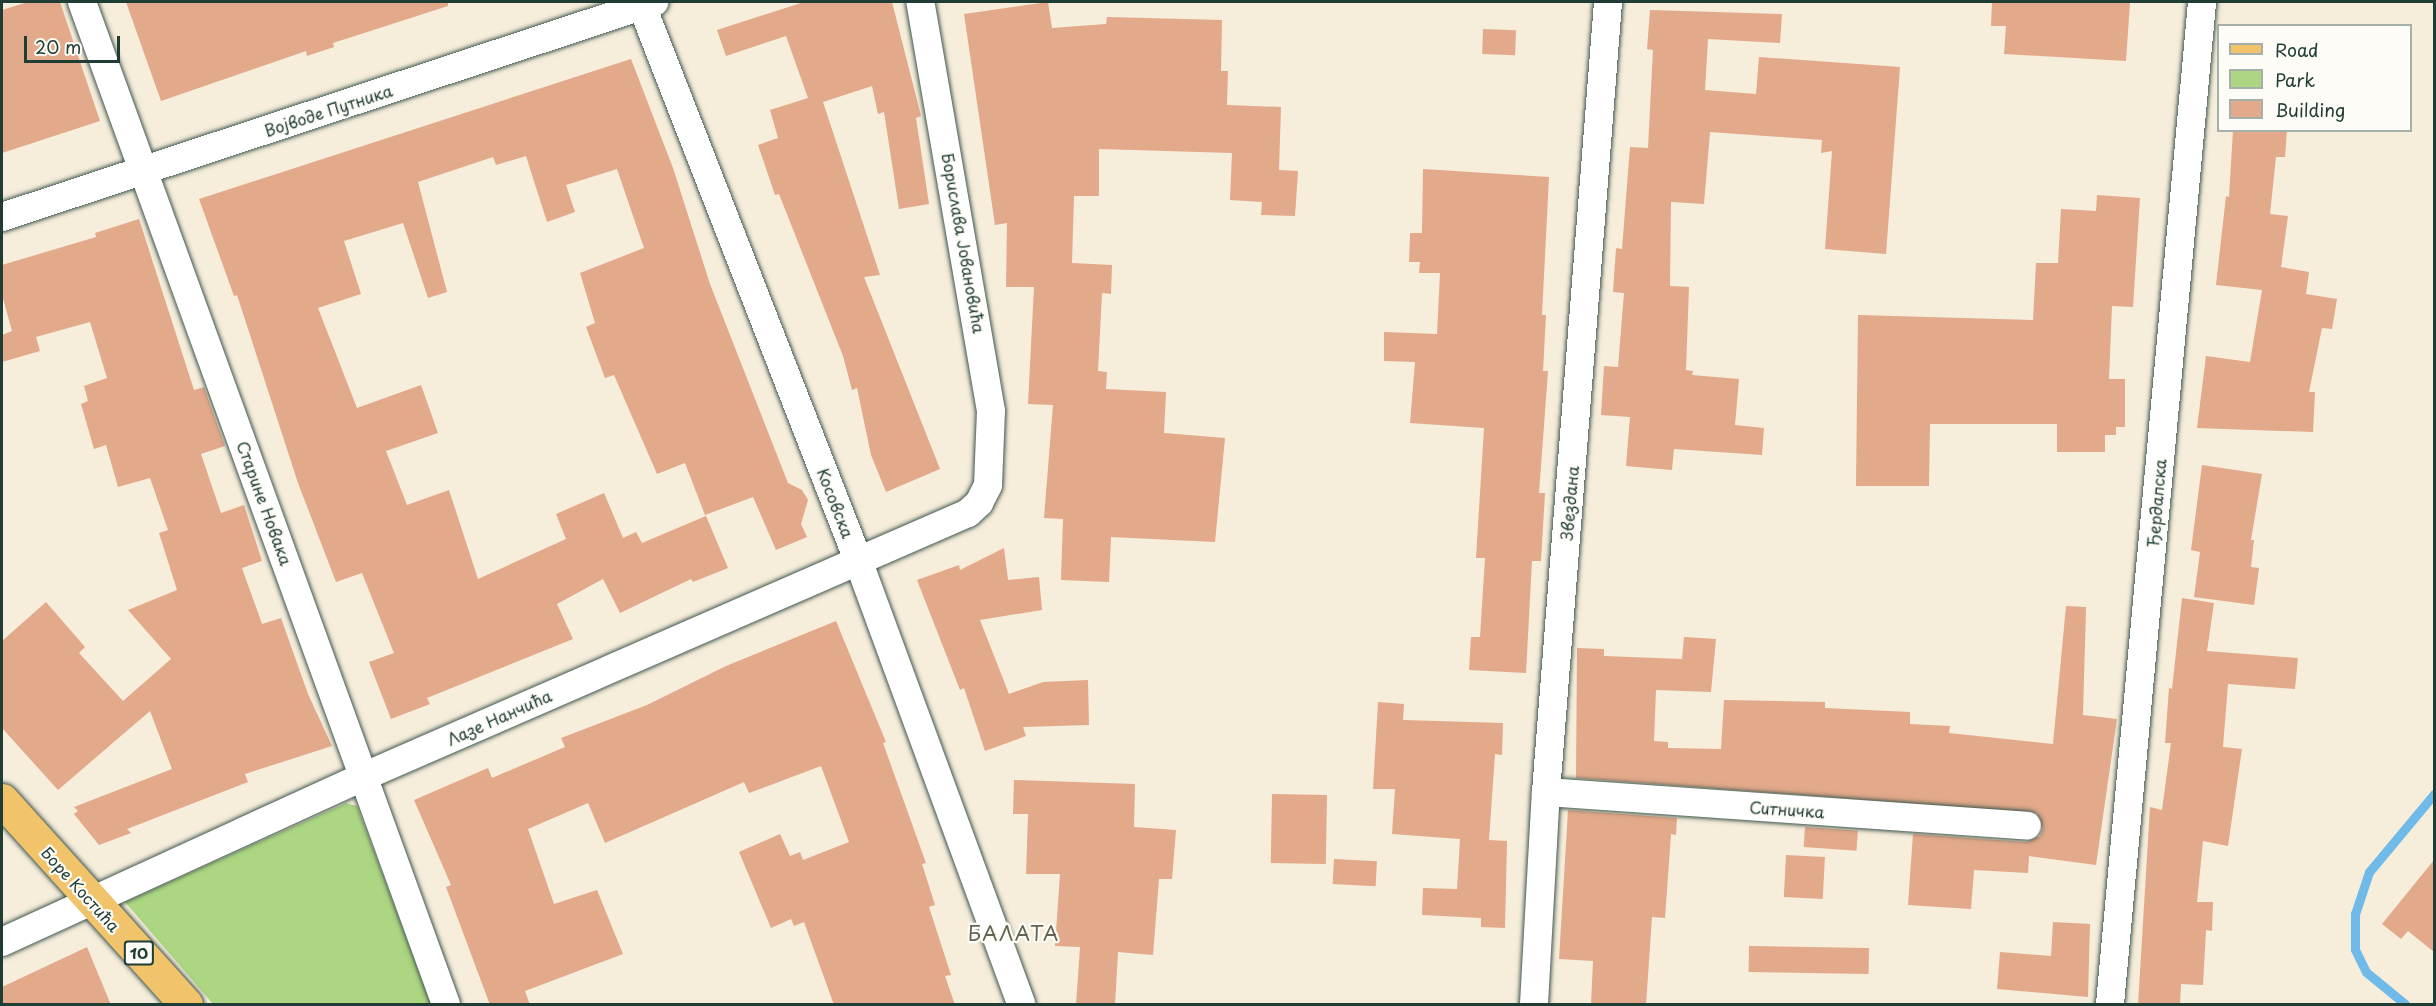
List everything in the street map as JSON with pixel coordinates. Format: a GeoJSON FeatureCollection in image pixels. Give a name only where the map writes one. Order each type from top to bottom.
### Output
{"type":"FeatureCollection","features":[{"type":"Feature","properties":{"kind":"main road","name":"Боре Костића"},"geometry":{"type":"LineString","coordinates":[[2,800],[181,1002]]}},
{"type":"Feature","properties":{"kind":"street","name":"Старине Новака"},"geometry":{"type":"LineString","coordinates":[[82,2],[365,776],[446,1005]]}},
{"type":"Feature","properties":{"kind":"street","name":"Борислава Јовановића"},"geometry":{"type":"LineString","coordinates":[[920,2],[991,411],[988,485]]}},
{"type":"Feature","properties":{"kind":"street","name":"Звездана"},"geometry":{"type":"LineString","coordinates":[[1534,1005],[1546,792],[1608,2]]}},
{"type":"Feature","properties":{"kind":"street","name":"Ђердапска"},"geometry":{"type":"LineString","coordinates":[[2110,1005],[2202,2]]}},
{"type":"Feature","properties":{"kind":"street","name":"Војводе Путника"},"geometry":{"type":"LineString","coordinates":[[2,217],[648,4]]}},
{"type":"Feature","properties":{"kind":"street","name":"Косовска"},"geometry":{"type":"LineString","coordinates":[[648,4],[858,560],[1021,1005]]}},
{"type":"Feature","properties":{"kind":"street","name":"Лазе Нанчића"},"geometry":{"type":"LineString","coordinates":[[2,942],[365,776],[968,513],[979,503],[988,485]]}},
{"type":"Feature","properties":{"kind":"street","name":"Ситничка"},"geometry":{"type":"LineString","coordinates":[[1546,792],[2027,826]]}},
{"type":"Feature","properties":{"kind":"green space"},"geometry":{"type":"Polygon","coordinates":[[[346,803],[357,806],[431,1004],[213,1004],[125,902],[346,803]]]}},
{"type":"Feature","properties":{"kind":"building"},"geometry":{"type":"Polygon","coordinates":[[[28,2],[60,2],[100,121],[2,153],[2,10],[28,2]]]}},
{"type":"Feature","properties":{"kind":"building"},"geometry":{"type":"Polygon","coordinates":[[[126,2],[448,2],[448,6],[333,43],[334,47],[307,56],[306,51],[161,101],[126,2]]]}},
{"type":"Feature","properties":{"kind":"building"},"geometry":{"type":"Polygon","coordinates":[[[804,2],[892,2],[921,116],[916,118],[929,204],[899,209],[884,112],[878,114],[872,86],[823,102],[880,275],[864,277],[940,469],[886,492],[871,455],[857,388],[852,390],[843,356],[779,194],[775,195],[758,145],[778,138],[770,110],[808,98],[786,36],[726,56],[717,30],[804,2]]]}},
{"type":"Feature","properties":{"kind":"building"},"geometry":{"type":"Polygon","coordinates":[[[1048,2],[1052,28],[1106,24],[1107,17],[1222,20],[1221,71],[1228,71],[1227,105],[1281,107],[1279,170],[1298,171],[1295,216],[1261,215],[1262,202],[1230,200],[1232,153],[1099,149],[1099,196],[1074,196],[1072,263],[1112,265],[1111,294],[1102,293],[1098,371],[1107,372],[1106,389],[1166,392],[1164,433],[1225,438],[1215,542],[1111,537],[1109,582],[1061,580],[1063,519],[1044,518],[1053,405],[1028,404],[1034,287],[1006,287],[1007,223],[995,225],[964,14],[1048,2]]]}},
{"type":"Feature","properties":{"kind":"building"},"geometry":{"type":"Polygon","coordinates":[[[1992,2],[2130,3],[2126,61],[2004,54],[2006,26],[1991,26],[1992,2]]]}},
{"type":"Feature","properties":{"kind":"building"},"geometry":{"type":"Polygon","coordinates":[[[1650,10],[1782,14],[1780,43],[1708,39],[1705,90],[1756,94],[1759,57],[1900,67],[1886,254],[1825,249],[1832,151],[1821,153],[1822,140],[1710,132],[1704,204],[1671,202],[1670,286],[1689,287],[1686,370],[1693,371],[1692,375],[1739,379],[1735,425],[1764,428],[1762,455],[1674,449],[1672,470],[1626,466],[1630,417],[1601,415],[1604,366],[1618,367],[1624,293],[1613,292],[1616,248],[1622,249],[1630,147],[1648,148],[1653,50],[1647,49],[1650,10]]]}},
{"type":"Feature","properties":{"kind":"building"},"geometry":{"type":"Polygon","coordinates":[[[1483,29],[1516,30],[1515,55],[1482,54],[1483,29]]]}},
{"type":"Feature","properties":{"kind":"building"},"geometry":{"type":"Polygon","coordinates":[[[631,59],[673,168],[710,284],[788,483],[802,490],[808,500],[801,524],[807,537],[776,550],[753,497],[705,515],[685,463],[657,474],[614,375],[605,378],[586,327],[595,323],[580,273],[644,248],[617,169],[566,185],[575,212],[547,222],[526,156],[496,165],[493,157],[418,182],[447,292],[428,298],[403,223],[344,241],[361,294],[318,308],[357,408],[421,385],[438,433],[386,451],[407,505],[449,490],[478,579],[566,539],[556,514],[604,493],[623,538],[636,532],[642,543],[706,516],[728,568],[693,582],[691,579],[620,613],[603,579],[557,604],[573,639],[427,698],[430,704],[391,719],[369,662],[394,653],[362,573],[336,582],[298,483],[237,295],[234,296],[199,199],[631,59]]]}},
{"type":"Feature","properties":{"kind":"building"},"geometry":{"type":"Polygon","coordinates":[[[2233,132],[2287,132],[2285,157],[2276,157],[2270,214],[2288,216],[2281,267],[2309,272],[2306,294],[2337,299],[2332,329],[2322,328],[2309,392],[2315,392],[2313,432],[2197,428],[2206,356],[2250,362],[2262,290],[2216,285],[2226,196],[2229,197],[2233,132]]]}},
{"type":"Feature","properties":{"kind":"building"},"geometry":{"type":"Polygon","coordinates":[[[1423,169],[1549,177],[1542,315],[1546,315],[1543,371],[1548,371],[1539,493],[1545,493],[1541,561],[1532,561],[1526,673],[1469,670],[1471,637],[1480,637],[1485,558],[1476,558],[1484,428],[1410,423],[1415,362],[1384,361],[1384,332],[1437,334],[1440,273],[1419,273],[1420,262],[1409,262],[1410,233],[1422,233],[1423,169]]]}},
{"type":"Feature","properties":{"kind":"building"},"geometry":{"type":"Polygon","coordinates":[[[2097,195],[2140,198],[2133,307],[2112,306],[2109,379],[2125,379],[2125,427],[2116,427],[2116,435],[2105,435],[2105,452],[2057,452],[2057,424],[1930,424],[1929,486],[1856,486],[1858,315],[2033,320],[2036,263],[2058,263],[2061,209],[2096,211],[2097,195]]]}},
{"type":"Feature","properties":{"kind":"building"},"geometry":{"type":"Polygon","coordinates":[[[139,219],[194,390],[204,387],[225,446],[201,454],[221,513],[244,505],[262,561],[242,568],[262,624],[281,618],[308,694],[332,746],[245,774],[248,782],[127,829],[131,833],[99,845],[74,814],[78,811],[74,807],[172,769],[150,711],[58,790],[2,728],[2,641],[46,602],[85,647],[79,653],[123,701],[171,659],[128,610],[177,590],[159,533],[168,530],[150,478],[118,487],[106,445],[94,449],[81,404],[88,401],[84,386],[107,378],[90,322],[36,337],[40,351],[2,362],[2,335],[12,331],[2,295],[2,265],[96,237],[95,233],[139,219]]]}},
{"type":"Feature","properties":{"kind":"building"},"geometry":{"type":"Polygon","coordinates":[[[2202,465],[2262,474],[2251,540],[2254,540],[2251,567],[2259,568],[2254,605],[2194,597],[2200,552],[2191,550],[2202,465]]]}},
{"type":"Feature","properties":{"kind":"building"},"geometry":{"type":"Polygon","coordinates":[[[1004,548],[1008,580],[1039,577],[1042,610],[980,620],[1009,694],[1043,682],[1088,680],[1089,725],[1023,727],[1026,736],[985,751],[964,688],[960,690],[917,580],[959,565],[960,570],[1004,548]]]}},
{"type":"Feature","properties":{"kind":"building"},"geometry":{"type":"Polygon","coordinates":[[[2182,598],[2214,603],[2207,651],[2298,658],[2295,689],[2228,684],[2223,747],[2242,749],[2228,846],[2203,841],[2197,902],[2213,902],[2212,931],[2206,930],[2203,985],[2181,984],[2180,1005],[2138,1005],[2150,807],[2162,810],[2171,743],[2165,743],[2169,688],[2172,689],[2182,598]]]}},
{"type":"Feature","properties":{"kind":"building"},"geometry":{"type":"Polygon","coordinates":[[[2066,606],[2086,607],[2083,715],[2117,719],[2096,865],[2029,856],[2028,873],[1974,870],[1971,909],[1908,905],[1913,834],[2026,842],[2040,836],[2043,828],[2037,813],[1576,778],[1577,648],[1604,649],[1604,656],[1682,659],[1684,637],[1716,639],[1711,692],[1656,690],[1654,741],[1668,742],[1668,748],[1721,749],[1724,700],[1825,702],[1825,708],[1910,712],[1910,724],[1950,726],[1949,733],[2053,744],[2066,606]]]}},
{"type":"Feature","properties":{"kind":"building"},"geometry":{"type":"Polygon","coordinates":[[[836,621],[886,742],[883,743],[926,863],[922,864],[935,905],[929,907],[951,975],[945,976],[955,1005],[834,1005],[804,922],[794,926],[791,919],[771,928],[739,852],[780,834],[790,856],[800,852],[803,860],[849,842],[821,766],[749,793],[744,782],[605,843],[588,803],[528,829],[554,904],[597,890],[623,954],[525,991],[530,1005],[490,1005],[446,887],[451,885],[414,800],[488,768],[492,778],[565,747],[561,738],[647,705],[726,666],[836,621]]]}},
{"type":"Feature","properties":{"kind":"building"},"geometry":{"type":"Polygon","coordinates":[[[1378,702],[1404,704],[1403,720],[1503,723],[1502,755],[1495,754],[1489,840],[1507,841],[1505,928],[1481,927],[1481,918],[1422,915],[1423,888],[1457,889],[1460,839],[1392,834],[1395,789],[1373,789],[1378,702]]]}},
{"type":"Feature","properties":{"kind":"building"},"geometry":{"type":"Polygon","coordinates":[[[1014,780],[1135,784],[1134,827],[1176,830],[1172,879],[1159,879],[1153,955],[1118,952],[1115,1005],[1076,1005],[1080,947],[1055,946],[1060,874],[1026,874],[1028,814],[1013,814],[1014,780]]]}},
{"type":"Feature","properties":{"kind":"building"},"geometry":{"type":"Polygon","coordinates":[[[1272,794],[1327,795],[1326,864],[1271,863],[1272,794]]]}},
{"type":"Feature","properties":{"kind":"building"},"geometry":{"type":"Polygon","coordinates":[[[1568,810],[1677,818],[1676,835],[1671,834],[1665,918],[1652,917],[1646,1005],[1591,1005],[1593,961],[1559,959],[1568,810]]]}},
{"type":"Feature","properties":{"kind":"building"},"geometry":{"type":"Polygon","coordinates":[[[1805,827],[1858,831],[1856,851],[1804,847],[1805,827]]]}},
{"type":"Feature","properties":{"kind":"building"},"geometry":{"type":"Polygon","coordinates":[[[1786,855],[1825,857],[1823,899],[1784,897],[1786,855]]]}},
{"type":"Feature","properties":{"kind":"building"},"geometry":{"type":"Polygon","coordinates":[[[1334,859],[1377,861],[1376,886],[1333,884],[1334,859]]]}},
{"type":"Feature","properties":{"kind":"building"},"geometry":{"type":"Polygon","coordinates":[[[2434,860],[2434,952],[2408,931],[2401,939],[2382,924],[2434,860]]]}},
{"type":"Feature","properties":{"kind":"building"},"geometry":{"type":"Polygon","coordinates":[[[2053,922],[2090,924],[2088,997],[1997,989],[2000,952],[2051,956],[2053,922]]]}},
{"type":"Feature","properties":{"kind":"building"},"geometry":{"type":"Polygon","coordinates":[[[1749,946],[1869,948],[1869,974],[1749,972],[1749,946]]]}},
{"type":"Feature","properties":{"kind":"building"},"geometry":{"type":"Polygon","coordinates":[[[87,947],[111,1005],[2,1005],[2,987],[87,947]]]}},
{"type":"Feature","properties":{"kind":"waterway"},"geometry":{"type":"LineString","coordinates":[[2405,1004],[2366,972],[2355,949],[2355,914],[2369,872],[2434,794]]}},
{"type":"Feature","properties":{"kind":"district","name":"БАЛАТА"},"geometry":{"type":"Point","coordinates":[1014,933]}}]}
